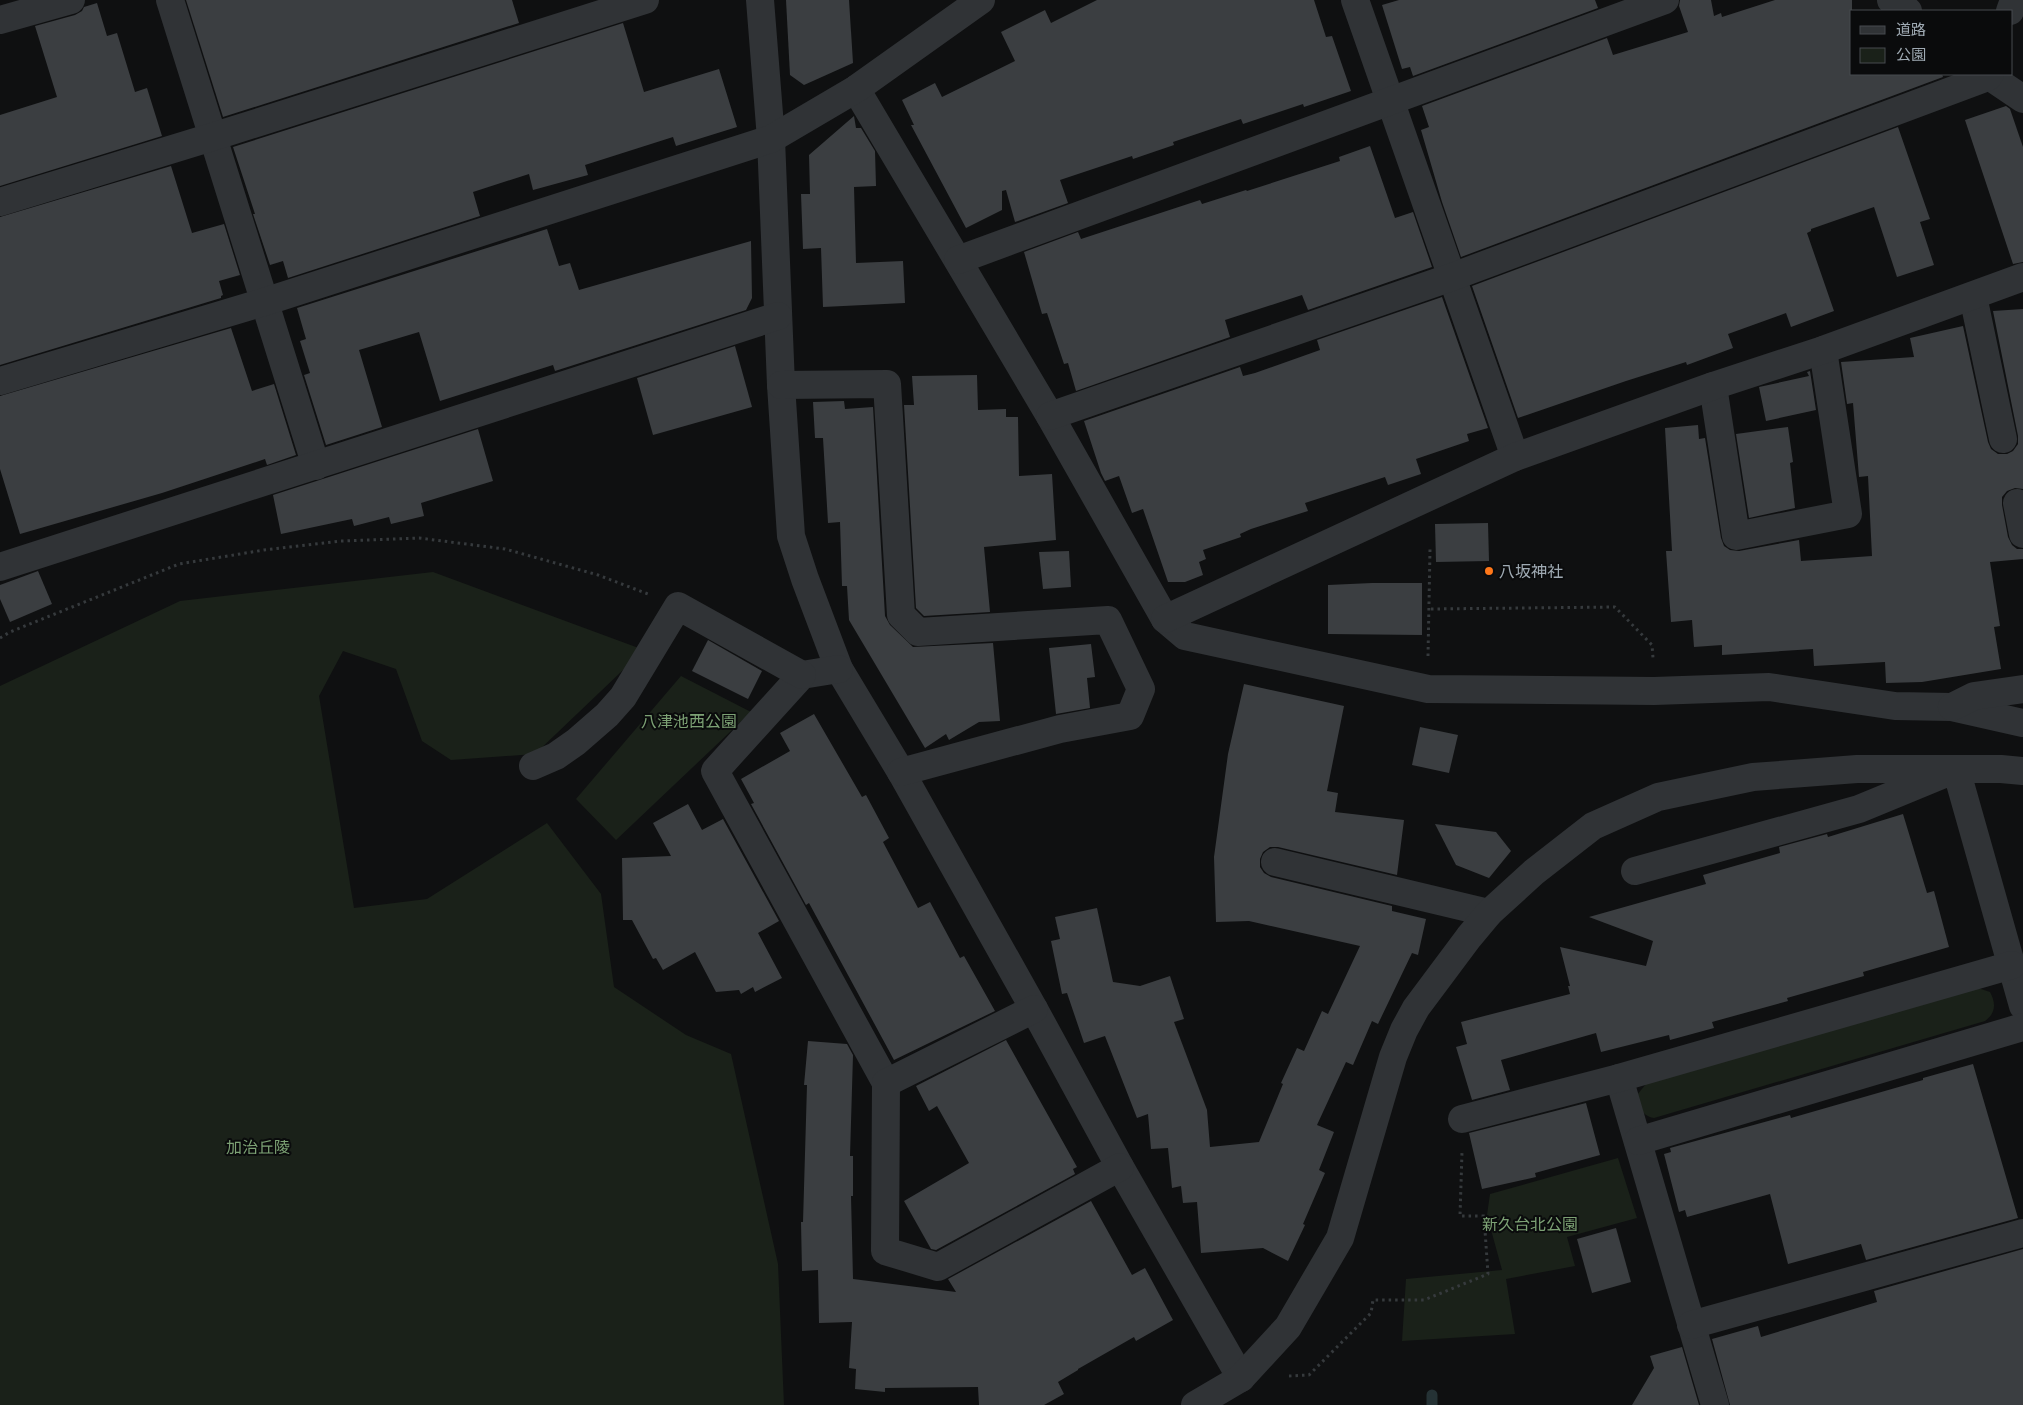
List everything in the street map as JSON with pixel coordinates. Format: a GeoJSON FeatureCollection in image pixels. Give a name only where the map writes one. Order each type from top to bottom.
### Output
{"type":"FeatureCollection","features":[{"type":"Feature","properties":{"kind":"street"},"geometry":{"type":"LineString","coordinates":[[0,20],[71,0]]}},
{"type":"Feature","properties":{"kind":"street"},"geometry":{"type":"LineString","coordinates":[[170,0],[316,466]]}},
{"type":"Feature","properties":{"kind":"street"},"geometry":{"type":"LineString","coordinates":[[0,202],[645,0]]}},
{"type":"Feature","properties":{"kind":"street"},"geometry":{"type":"LineString","coordinates":[[760,0],[771,139],[781,385],[791,536],[823,630],[838,669],[901,772],[1120,1167],[1241,1378]]}},
{"type":"Feature","properties":{"kind":"street"},"geometry":{"type":"LineString","coordinates":[[0,381],[264,302],[771,139],[856,89],[951,10],[981,0]]}},
{"type":"Feature","properties":{"kind":"street"},"geometry":{"type":"LineString","coordinates":[[1355,0],[1515,457]]}},
{"type":"Feature","properties":{"kind":"street"},"geometry":{"type":"LineString","coordinates":[[958,260],[1664,0]]}},
{"type":"Feature","properties":{"kind":"street"},"geometry":{"type":"LineString","coordinates":[[1891,0],[1906,10]]}},
{"type":"Feature","properties":{"kind":"street"},"geometry":{"type":"LineString","coordinates":[[1050,416],[1452,277],[1988,75],[2023,99]]}},
{"type":"Feature","properties":{"kind":"street"},"geometry":{"type":"LineString","coordinates":[[856,89],[1050,416],[1165,619],[1185,636],[1428,689],[1654,691],[1769,687],[1895,706],[1952,707],[2023,723]]}},
{"type":"Feature","properties":{"kind":"street"},"geometry":{"type":"LineString","coordinates":[[1165,619],[1515,457],[1713,386],[1823,350],[2023,277]]}},
{"type":"Feature","properties":{"kind":"street"},"geometry":{"type":"LineString","coordinates":[[1973,296],[2003,439]]}},
{"type":"Feature","properties":{"kind":"street"},"geometry":{"type":"LineString","coordinates":[[0,567],[778,316]]}},
{"type":"Feature","properties":{"kind":"street"},"geometry":{"type":"LineString","coordinates":[[1713,386],[1736,536],[1848,514],[1823,350]]}},
{"type":"Feature","properties":{"kind":"street"},"geometry":{"type":"LineString","coordinates":[[781,385],[887,384],[901,615],[918,632],[1108,620],[1141,689],[1130,716],[1060,729],[901,772]]}},
{"type":"Feature","properties":{"kind":"street"},"geometry":{"type":"LineString","coordinates":[[2017,503],[2023,534]]}},
{"type":"Feature","properties":{"kind":"street"},"geometry":{"type":"LineString","coordinates":[[533,766],[556,756],[576,742],[607,715],[623,697],[678,606],[802,675]]}},
{"type":"Feature","properties":{"kind":"street"},"geometry":{"type":"LineString","coordinates":[[838,669],[802,675],[715,771],[886,1083],[885,1251],[938,1267],[1120,1167]]}},
{"type":"Feature","properties":{"kind":"street"},"geometry":{"type":"LineString","coordinates":[[1952,707],[1974,696],[2023,689]]}},
{"type":"Feature","properties":{"kind":"street"},"geometry":{"type":"LineString","coordinates":[[1196,1405],[1241,1378],[1288,1327],[1340,1238],[1393,1057],[1404,1030],[1416,1008],[1488,914],[1534,872],[1593,826],[1658,796],[1753,777],[1857,769],[1956,769],[2023,772]]}},
{"type":"Feature","properties":{"kind":"street"},"geometry":{"type":"LineString","coordinates":[[1635,871],[1859,809],[1956,769]]}},
{"type":"Feature","properties":{"kind":"street"},"geometry":{"type":"LineString","coordinates":[[1956,769],[2023,1006]]}},
{"type":"Feature","properties":{"kind":"street"},"geometry":{"type":"LineString","coordinates":[[1275,862],[1488,914]]}},
{"type":"Feature","properties":{"kind":"street"},"geometry":{"type":"LineString","coordinates":[[1462,1119],[1619,1078],[2012,966]]}},
{"type":"Feature","properties":{"kind":"street"},"geometry":{"type":"LineString","coordinates":[[886,1083],[1034,1009]]}},
{"type":"Feature","properties":{"kind":"street"},"geometry":{"type":"LineString","coordinates":[[1638,1141],[2023,1027]]}},
{"type":"Feature","properties":{"kind":"street"},"geometry":{"type":"LineString","coordinates":[[1619,1078],[1715,1405]]}},
{"type":"Feature","properties":{"kind":"street"},"geometry":{"type":"LineString","coordinates":[[1691,1325],[2023,1233]]}},
{"type":"Feature","properties":{"kind":"path"},"geometry":{"type":"LineString","coordinates":[[0,638],[10,632],[179,564],[264,550],[341,541],[419,538],[505,549],[598,575],[678,606]]}},
{"type":"Feature","properties":{"kind":"path"},"geometry":{"type":"LineString","coordinates":[[1428,689],[1430,549]]}},
{"type":"Feature","properties":{"kind":"path"},"geometry":{"type":"LineString","coordinates":[[1432,609],[1615,607],[1652,645],[1654,691]]}},
{"type":"Feature","properties":{"kind":"path"},"geometry":{"type":"LineString","coordinates":[[1241,1378],[1309,1375],[1371,1314],[1373,1300],[1424,1300],[1488,1274],[1484,1216],[1460,1216],[1462,1119]]}},
{"type":"Feature","properties":{"kind":"green space","name":"加治丘陵"},"geometry":{"type":"Polygon","coordinates":[[[433,572],[644,650],[535,754],[451,760],[422,741],[396,669],[343,651],[319,696],[354,908],[427,899],[547,823],[601,894],[614,987],[686,1035],[731,1054],[778,1264],[784,1405],[0,1405],[0,686],[180,601],[433,572]]]}},
{"type":"Feature","properties":{"kind":"green space","name":"八津池西公園"},"geometry":{"type":"Polygon","coordinates":[[[681,676],[751,712],[616,840],[576,799],[681,676]]]}},
{"type":"Feature","properties":{"kind":"green space"},"geometry":{"type":"Polygon","coordinates":[[[1978,988],[1990,992],[1993,1000],[1993,1011],[1985,1021],[1654,1118],[1643,1113],[1640,1107],[1637,1095],[1646,1084],[1978,988]]]}},
{"type":"Feature","properties":{"kind":"green space","name":"新久台北公園"},"geometry":{"type":"Polygon","coordinates":[[[1618,1158],[1637,1218],[1567,1237],[1575,1266],[1506,1279],[1515,1334],[1402,1341],[1406,1279],[1502,1270],[1487,1215],[1490,1194],[1618,1158]]]}},
{"type":"Feature","properties":{"kind":"building"},"geometry":{"type":"Polygon","coordinates":[[[186,0],[512,0],[519,23],[223,117],[186,0]]]}},
{"type":"Feature","properties":{"kind":"building"},"geometry":{"type":"Polygon","coordinates":[[[786,0],[849,0],[853,63],[804,85],[790,75],[786,0]]]}},
{"type":"Feature","properties":{"kind":"building"},"geometry":{"type":"Polygon","coordinates":[[[1097,0],[1314,0],[1326,37],[1332,36],[1351,91],[1304,107],[1303,104],[1243,124],[1241,119],[1173,142],[1174,145],[1133,159],[1132,156],[1060,180],[1068,203],[1015,222],[1006,190],[1002,191],[1002,210],[966,228],[911,125],[914,125],[902,100],[935,83],[942,97],[1015,61],[1001,32],[1045,10],[1051,23],[1097,0]]]}},
{"type":"Feature","properties":{"kind":"building"},"geometry":{"type":"Polygon","coordinates":[[[1399,0],[1595,0],[1598,8],[1413,76],[1410,67],[1402,69],[1382,5],[1399,0]]]}},
{"type":"Feature","properties":{"kind":"building"},"geometry":{"type":"Polygon","coordinates":[[[1680,0],[1711,0],[1714,16],[1721,13],[1722,17],[1775,0],[1852,0],[1852,10],[1850,10],[1850,75],[1942,75],[1943,77],[1461,257],[1442,202],[1421,130],[1429,127],[1422,106],[1607,38],[1613,55],[1688,32],[1679,6],[1680,0]]]}},
{"type":"Feature","properties":{"kind":"building"},"geometry":{"type":"Polygon","coordinates":[[[97,3],[107,36],[117,33],[135,92],[147,88],[162,136],[0,186],[0,115],[57,97],[35,26],[75,15],[82,11],[84,7],[97,3]]]}},
{"type":"Feature","properties":{"kind":"building"},"geometry":{"type":"Polygon","coordinates":[[[623,23],[644,92],[719,69],[737,127],[676,146],[673,137],[585,165],[588,175],[533,190],[529,174],[473,192],[480,216],[288,278],[283,261],[270,265],[233,147],[623,23]]]}},
{"type":"Feature","properties":{"kind":"building"},"geometry":{"type":"Polygon","coordinates":[[[2006,106],[2010,109],[2023,147],[2023,262],[2013,264],[1965,120],[2006,106]]]}},
{"type":"Feature","properties":{"kind":"building"},"geometry":{"type":"Polygon","coordinates":[[[854,116],[856,128],[861,128],[875,151],[876,186],[854,187],[856,263],[903,261],[905,303],[823,307],[821,248],[803,249],[801,194],[810,194],[809,155],[854,116]]]}},
{"type":"Feature","properties":{"kind":"building"},"geometry":{"type":"Polygon","coordinates":[[[1898,127],[1930,219],[1920,222],[1934,265],[1897,277],[1874,207],[1811,229],[1807,233],[1834,311],[1791,327],[1786,313],[1728,334],[1733,348],[1687,365],[1686,362],[1518,418],[1472,286],[1898,127]]]}},
{"type":"Feature","properties":{"kind":"building"},"geometry":{"type":"Polygon","coordinates":[[[1370,146],[1395,218],[1413,212],[1432,267],[1308,310],[1302,295],[1225,320],[1230,337],[1076,391],[1068,363],[1064,364],[1047,313],[1042,314],[1024,252],[1078,232],[1081,239],[1200,200],[1202,204],[1247,191],[1340,161],[1339,157],[1370,146]]]}},
{"type":"Feature","properties":{"kind":"building"},"geometry":{"type":"Polygon","coordinates":[[[171,166],[192,233],[224,224],[240,275],[219,281],[223,295],[221,298],[0,365],[0,217],[171,166]]]}},
{"type":"Feature","properties":{"kind":"building"},"geometry":{"type":"Polygon","coordinates":[[[547,229],[559,266],[570,263],[579,290],[751,241],[752,298],[746,310],[555,371],[553,365],[440,401],[419,332],[359,350],[382,427],[326,445],[304,375],[310,373],[300,341],[306,339],[297,308],[547,229]]]}},
{"type":"Feature","properties":{"kind":"building"},"geometry":{"type":"Polygon","coordinates":[[[1442,297],[1488,428],[1467,434],[1469,441],[1416,459],[1421,474],[1388,485],[1385,477],[1305,503],[1308,511],[1251,529],[1240,534],[1241,537],[1203,550],[1206,559],[1199,562],[1203,575],[1185,582],[1168,582],[1143,509],[1132,513],[1119,476],[1105,481],[1084,421],[1240,367],[1243,376],[1255,373],[1320,350],[1317,340],[1442,297]]]}},
{"type":"Feature","properties":{"kind":"building"},"geometry":{"type":"Polygon","coordinates":[[[2023,309],[2023,489],[2015,488],[2007,491],[2002,497],[2002,505],[2008,537],[2012,545],[2017,549],[2023,549],[2023,559],[1990,562],[2000,626],[1994,627],[2001,669],[1922,682],[1886,683],[1885,662],[1814,666],[1813,649],[1722,655],[1722,645],[1694,647],[1692,620],[1671,622],[1666,551],[1672,551],[1665,428],[1698,425],[1699,439],[1705,438],[1721,538],[1724,546],[1730,550],[1739,551],[1799,540],[1801,561],[1872,556],[1868,476],[1859,477],[1853,403],[1847,404],[1841,362],[1914,357],[1910,338],[1963,326],[1988,442],[1991,449],[1998,454],[2007,454],[2013,451],[2018,444],[2018,436],[1993,311],[2023,309]]]}},
{"type":"Feature","properties":{"kind":"building"},"geometry":{"type":"Polygon","coordinates":[[[231,328],[252,391],[274,384],[296,455],[267,465],[265,459],[162,493],[20,534],[0,469],[0,396],[231,328]]]}},
{"type":"Feature","properties":{"kind":"building"},"geometry":{"type":"Polygon","coordinates":[[[735,346],[752,407],[653,435],[637,378],[735,346]]]}},
{"type":"Feature","properties":{"kind":"building"},"geometry":{"type":"Polygon","coordinates":[[[1810,371],[1816,410],[1766,421],[1759,387],[1809,376],[1807,372],[1810,371]]]}},
{"type":"Feature","properties":{"kind":"building"},"geometry":{"type":"Polygon","coordinates":[[[977,375],[978,410],[1006,409],[1006,417],[1018,417],[1019,476],[1052,474],[1056,540],[984,547],[990,612],[924,616],[916,608],[904,405],[914,405],[912,376],[977,375]]]}},
{"type":"Feature","properties":{"kind":"building"},"geometry":{"type":"Polygon","coordinates":[[[844,401],[845,409],[873,407],[885,616],[890,625],[913,647],[993,643],[1000,721],[979,722],[949,740],[946,734],[925,748],[849,620],[847,586],[842,586],[840,522],[828,523],[823,438],[815,438],[813,402],[844,401]]]}},
{"type":"Feature","properties":{"kind":"building"},"geometry":{"type":"Polygon","coordinates":[[[1788,427],[1793,462],[1790,463],[1795,508],[1749,518],[1736,434],[1788,427]]]}},
{"type":"Feature","properties":{"kind":"building"},"geometry":{"type":"Polygon","coordinates":[[[478,429],[493,481],[421,503],[424,516],[391,524],[389,517],[354,526],[352,519],[281,534],[273,495],[478,429]]]}},
{"type":"Feature","properties":{"kind":"building"},"geometry":{"type":"Polygon","coordinates":[[[1488,523],[1489,561],[1436,562],[1435,524],[1488,523]]]}},
{"type":"Feature","properties":{"kind":"building"},"geometry":{"type":"Polygon","coordinates":[[[1069,551],[1071,587],[1043,589],[1039,552],[1069,551]]]}},
{"type":"Feature","properties":{"kind":"building"},"geometry":{"type":"Polygon","coordinates":[[[38,571],[52,604],[10,622],[0,599],[0,585],[38,571]]]}},
{"type":"Feature","properties":{"kind":"building"},"geometry":{"type":"Polygon","coordinates":[[[1422,583],[1422,635],[1328,634],[1328,585],[1422,583]]]}},
{"type":"Feature","properties":{"kind":"building"},"geometry":{"type":"Polygon","coordinates":[[[708,640],[762,671],[748,699],[692,671],[708,640]]]}},
{"type":"Feature","properties":{"kind":"building"},"geometry":{"type":"Polygon","coordinates":[[[1091,644],[1095,677],[1087,678],[1090,708],[1056,714],[1049,648],[1091,644]]]}},
{"type":"Feature","properties":{"kind":"building"},"geometry":{"type":"Polygon","coordinates":[[[1244,684],[1344,706],[1327,791],[1338,793],[1335,812],[1404,820],[1397,875],[1278,847],[1270,847],[1263,852],[1260,859],[1260,867],[1264,873],[1271,877],[1392,906],[1392,911],[1426,919],[1418,955],[1412,953],[1378,1024],[1372,1021],[1353,1065],[1346,1062],[1317,1125],[1334,1132],[1319,1170],[1325,1173],[1303,1224],[1305,1225],[1288,1261],[1263,1248],[1201,1253],[1197,1202],[1183,1203],[1181,1186],[1172,1188],[1168,1148],[1151,1149],[1148,1114],[1137,1118],[1105,1036],[1084,1043],[1067,993],[1062,994],[1051,941],[1060,939],[1055,917],[1097,908],[1113,982],[1140,986],[1170,976],[1184,1019],[1174,1022],[1207,1110],[1210,1147],[1259,1142],[1283,1084],[1281,1083],[1297,1048],[1304,1051],[1322,1011],[1328,1014],[1360,946],[1249,921],[1216,922],[1214,857],[1228,754],[1244,684]]]}},
{"type":"Feature","properties":{"kind":"building"},"geometry":{"type":"Polygon","coordinates":[[[814,714],[862,797],[866,795],[889,838],[883,842],[918,908],[930,902],[960,958],[964,956],[995,1011],[894,1060],[809,903],[806,905],[751,804],[754,803],[741,779],[790,751],[780,733],[814,714]]]}},
{"type":"Feature","properties":{"kind":"building"},"geometry":{"type":"Polygon","coordinates":[[[1420,727],[1458,735],[1449,773],[1412,765],[1420,727]]]}},
{"type":"Feature","properties":{"kind":"building"},"geometry":{"type":"Polygon","coordinates":[[[688,804],[702,830],[723,819],[779,921],[758,933],[782,978],[755,992],[753,987],[741,994],[739,990],[716,992],[695,952],[663,970],[656,958],[653,959],[632,920],[623,920],[622,858],[671,856],[653,823],[688,804]]]}},
{"type":"Feature","properties":{"kind":"building"},"geometry":{"type":"Polygon","coordinates":[[[1903,814],[1927,893],[1934,891],[1949,947],[1863,972],[1864,976],[1787,998],[1788,1001],[1712,1022],[1714,1028],[1670,1040],[1669,1035],[1601,1052],[1596,1033],[1501,1060],[1510,1090],[1472,1100],[1456,1047],[1467,1044],[1461,1022],[1570,994],[1568,986],[1570,986],[1560,947],[1646,966],[1653,941],[1589,917],[1706,884],[1703,875],[1780,853],[1779,847],[1827,834],[1828,837],[1903,814]]]}},
{"type":"Feature","properties":{"kind":"building"},"geometry":{"type":"Polygon","coordinates":[[[1435,824],[1496,832],[1511,851],[1489,878],[1456,865],[1435,824]]]}},
{"type":"Feature","properties":{"kind":"building"},"geometry":{"type":"Polygon","coordinates":[[[1006,1040],[1077,1167],[1073,1169],[1075,1174],[936,1250],[931,1249],[904,1201],[969,1163],[937,1106],[929,1111],[916,1086],[1006,1040]]]}},
{"type":"Feature","properties":{"kind":"building"},"geometry":{"type":"Polygon","coordinates":[[[808,1041],[847,1044],[853,1055],[850,1156],[853,1156],[853,1196],[851,1196],[853,1279],[956,1292],[948,1279],[1091,1201],[1132,1275],[1145,1268],[1173,1320],[1136,1341],[1134,1337],[1058,1382],[1064,1394],[1044,1405],[979,1405],[978,1387],[885,1388],[885,1392],[855,1389],[856,1369],[849,1368],[852,1322],[819,1323],[818,1270],[802,1271],[801,1222],[803,1222],[807,1085],[804,1085],[808,1041]]]}},
{"type":"Feature","properties":{"kind":"building"},"geometry":{"type":"Polygon","coordinates":[[[1973,1064],[2018,1218],[1866,1260],[1861,1244],[1788,1264],[1770,1194],[1687,1217],[1685,1210],[1679,1212],[1664,1154],[1671,1152],[1670,1148],[1790,1115],[1791,1118],[1973,1064]]]}},
{"type":"Feature","properties":{"kind":"building"},"geometry":{"type":"Polygon","coordinates":[[[1586,1103],[1600,1155],[1535,1173],[1536,1177],[1482,1189],[1469,1133],[1586,1103]]]}},
{"type":"Feature","properties":{"kind":"building"},"geometry":{"type":"Polygon","coordinates":[[[1616,1228],[1631,1282],[1592,1293],[1577,1239],[1616,1228]]]}},
{"type":"Feature","properties":{"kind":"building"},"geometry":{"type":"Polygon","coordinates":[[[2023,1249],[2023,1405],[1730,1405],[1712,1339],[1758,1326],[1761,1337],[1877,1302],[1874,1291],[2023,1249]]]}},
{"type":"Feature","properties":{"kind":"building"},"geometry":{"type":"Polygon","coordinates":[[[1682,1347],[1699,1405],[1632,1405],[1654,1368],[1650,1356],[1682,1347]]]}},
{"type":"Feature","properties":{"kind":"waterway"},"geometry":{"type":"LineString","coordinates":[[1432,1395],[1432,1405]]}},
{"type":"Feature","properties":{"kind":"place","name":"八坂神社"},"geometry":{"type":"Point","coordinates":[1489,571]}}]}
